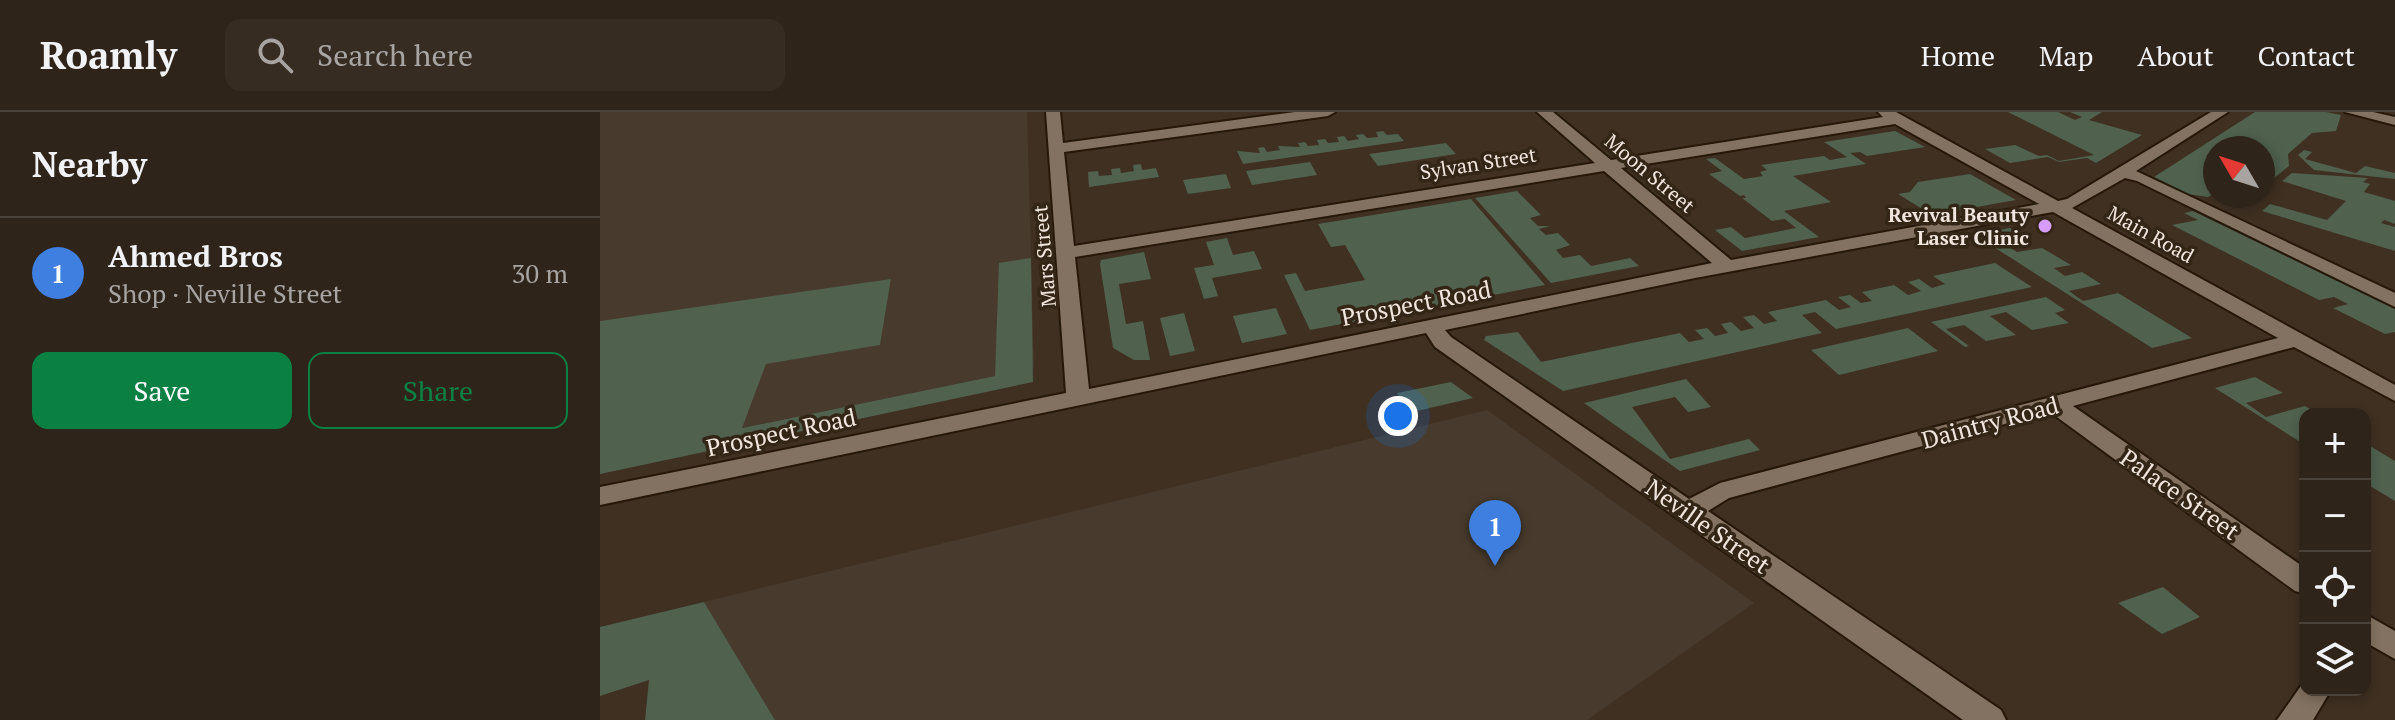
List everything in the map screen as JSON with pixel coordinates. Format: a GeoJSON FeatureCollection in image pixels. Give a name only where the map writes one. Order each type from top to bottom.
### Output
{"type":"FeatureCollection","features":[{"type":"Feature","properties":{"kind":"street","name":"Mars Street"},"geometry":{"type":"LineString","coordinates":[[1053,112],[1078,397]]}},
{"type":"Feature","properties":{"kind":"street"},"geometry":{"type":"LineString","coordinates":[[1057,148],[1328,112]]}},
{"type":"Feature","properties":{"kind":"street","name":"Moon Street"},"geometry":{"type":"LineString","coordinates":[[1544,112],[1728,267]]}},
{"type":"Feature","properties":{"kind":"street","name":"Prospect Road"},"geometry":{"type":"LineString","coordinates":[[600,496],[1728,267],[2072,203],[2221,112]]}},
{"type":"Feature","properties":{"kind":"street"},"geometry":{"type":"LineString","coordinates":[[2352,112],[2395,121]]}},
{"type":"Feature","properties":{"kind":"street","name":"Sylvan Street"},"geometry":{"type":"LineString","coordinates":[[1065,253],[1891,116]]}},
{"type":"Feature","properties":{"kind":"street","name":"Main Road"},"geometry":{"type":"LineString","coordinates":[[1891,116],[2395,394]]}},
{"type":"Feature","properties":{"kind":"street"},"geometry":{"type":"LineString","coordinates":[[2122,172],[2143,178],[2395,301]]}},
{"type":"Feature","properties":{"kind":"street","name":"Neville Street"},"geometry":{"type":"LineString","coordinates":[[1432,326],[1443,342],[1989,720]]}},
{"type":"Feature","properties":{"kind":"street","name":"Daintry Road"},"geometry":{"type":"LineString","coordinates":[[1688,511],[1720,492],[2296,340]]}},
{"type":"Feature","properties":{"kind":"street","name":"Palace Street"},"geometry":{"type":"LineString","coordinates":[[2055,405],[2299,579]]}},
{"type":"Feature","properties":{"kind":"street"},"geometry":{"type":"LineString","coordinates":[[2371,632],[2395,647]]}},
{"type":"Feature","properties":{"kind":"street"},"geometry":{"type":"LineString","coordinates":[[2294,720],[2311,696]]}},
{"type":"Feature","properties":{"kind":"shaded area"},"geometry":{"type":"Polygon","coordinates":[[[600,112],[1027,112],[1034,368],[741,428],[766,364],[880,345],[891,280],[600,321],[600,112]]]}},
{"type":"Feature","properties":{"kind":"shaded area"},"geometry":{"type":"Polygon","coordinates":[[[1487,410],[1754,603],[1587,720],[775,720],[704,602],[1487,410]]]}},
{"type":"Feature","properties":{"kind":"green space"},"geometry":{"type":"Polygon","coordinates":[[[2008,112],[2058,112],[2075,120],[2082,117],[2070,112],[2102,112],[2089,120],[2142,135],[2096,163],[2087,158],[2059,162],[2048,157],[2010,163],[1985,149],[2015,145],[2039,156],[2047,155],[2059,161],[2094,155],[2008,112]]]}},
{"type":"Feature","properties":{"kind":"green space"},"geometry":{"type":"Polygon","coordinates":[[[2255,112],[2326,112],[2341,115],[2336,131],[2312,133],[2288,154],[2289,166],[2275,177],[2275,136],[2218,136],[2255,112]]]}},
{"type":"Feature","properties":{"kind":"green space"},"geometry":{"type":"Polygon","coordinates":[[[1383,131],[1387,135],[1398,134],[1404,141],[1243,164],[1237,151],[1260,153],[1258,148],[1264,147],[1267,152],[1280,150],[1278,146],[1300,147],[1298,143],[1305,142],[1308,146],[1319,145],[1317,140],[1339,142],[1337,137],[1344,136],[1348,141],[1359,139],[1356,135],[1363,134],[1367,138],[1378,137],[1376,132],[1383,131]]]}},
{"type":"Feature","properties":{"kind":"green space"},"geometry":{"type":"Polygon","coordinates":[[[1895,131],[1925,147],[1867,156],[1860,152],[1850,153],[1866,164],[1793,176],[1831,202],[1784,211],[1819,237],[1742,251],[1715,230],[1731,227],[1745,238],[1796,228],[1785,219],[1772,221],[1742,198],[1746,198],[1744,195],[1740,196],[1709,174],[1722,171],[1706,159],[1715,158],[1744,179],[1763,176],[1760,172],[1767,170],[1761,165],[1824,156],[1830,160],[1847,157],[1824,142],[1895,131]]]}},
{"type":"Feature","properties":{"kind":"green space"},"geometry":{"type":"Polygon","coordinates":[[[1446,143],[1456,154],[1378,166],[1369,154],[1446,143]]]}},
{"type":"Feature","properties":{"kind":"green space"},"geometry":{"type":"Polygon","coordinates":[[[2203,145],[2203,196],[2188,194],[2154,177],[2203,145]]]}},
{"type":"Feature","properties":{"kind":"green space"},"geometry":{"type":"Polygon","coordinates":[[[2304,150],[2312,152],[2305,159],[2356,173],[2365,166],[2395,173],[2395,179],[2314,170],[2298,155],[2304,150]]]}},
{"type":"Feature","properties":{"kind":"green space"},"geometry":{"type":"Polygon","coordinates":[[[1310,162],[1317,175],[1252,185],[1246,171],[1310,162]]]}},
{"type":"Feature","properties":{"kind":"green space"},"geometry":{"type":"Polygon","coordinates":[[[1141,164],[1142,170],[1156,168],[1159,177],[1089,187],[1088,172],[1098,171],[1099,176],[1112,175],[1111,169],[1120,168],[1121,173],[1134,171],[1133,165],[1141,164]]]}},
{"type":"Feature","properties":{"kind":"green space"},"geometry":{"type":"Polygon","coordinates":[[[2292,173],[2368,178],[2363,182],[2370,184],[2364,192],[2395,201],[2395,224],[2384,220],[2381,223],[2395,227],[2395,251],[2262,211],[2275,205],[2327,220],[2346,201],[2282,181],[2292,173]]]}},
{"type":"Feature","properties":{"kind":"green space"},"geometry":{"type":"Polygon","coordinates":[[[1226,174],[1231,188],[1188,194],[1183,180],[1226,174]]]}},
{"type":"Feature","properties":{"kind":"green space"},"geometry":{"type":"Polygon","coordinates":[[[1970,174],[2016,200],[1932,215],[1898,194],[1910,192],[1918,182],[1970,174]]]}},
{"type":"Feature","properties":{"kind":"green space"},"geometry":{"type":"Polygon","coordinates":[[[1517,191],[1541,215],[1530,218],[1538,226],[1550,226],[1539,229],[1546,235],[1558,233],[1570,245],[1556,250],[1563,258],[1580,255],[1591,266],[1630,258],[1639,266],[1551,283],[1475,198],[1517,191]]]}},
{"type":"Feature","properties":{"kind":"green space"},"geometry":{"type":"Polygon","coordinates":[[[1471,199],[1545,285],[1310,330],[1284,275],[1296,273],[1305,291],[1365,280],[1345,245],[1331,247],[1318,224],[1471,199]]]}},
{"type":"Feature","properties":{"kind":"green space"},"geometry":{"type":"Polygon","coordinates":[[[2193,211],[2395,309],[2395,332],[2385,334],[2333,308],[2348,304],[2334,297],[2319,300],[2172,225],[2198,220],[2184,213],[2193,211]]]}},
{"type":"Feature","properties":{"kind":"green space"},"geometry":{"type":"Polygon","coordinates":[[[2010,228],[2027,239],[2003,243],[2017,252],[2042,248],[2071,265],[2054,268],[2065,276],[2082,272],[2101,284],[2069,291],[2083,301],[2118,293],[2192,338],[2152,348],[1975,235],[2010,228]]]}},
{"type":"Feature","properties":{"kind":"green space"},"geometry":{"type":"Polygon","coordinates":[[[1227,238],[1233,255],[1254,251],[1262,269],[1212,278],[1218,296],[1204,299],[1194,268],[1214,265],[1206,242],[1227,238]]]}},
{"type":"Feature","properties":{"kind":"green space"},"geometry":{"type":"Polygon","coordinates":[[[1144,252],[1151,279],[1119,284],[1126,324],[1143,321],[1150,360],[1134,360],[1113,348],[1100,264],[1101,260],[1144,252]]]}},
{"type":"Feature","properties":{"kind":"green space"},"geometry":{"type":"Polygon","coordinates":[[[1031,258],[1033,382],[600,474],[600,321],[891,279],[880,345],[766,364],[742,428],[995,376],[999,263],[1031,258]]]}},
{"type":"Feature","properties":{"kind":"green space"},"geometry":{"type":"Polygon","coordinates":[[[1995,263],[2032,287],[1836,329],[1815,312],[1802,315],[1822,333],[1563,391],[1484,340],[1486,336],[1518,332],[1541,362],[1680,333],[1689,342],[1704,339],[1695,330],[1707,328],[1715,336],[1728,333],[1721,324],[1731,322],[1741,331],[1754,328],[1743,317],[1754,315],[1764,324],[1777,321],[1768,312],[1826,300],[1839,310],[1851,307],[1838,297],[1850,295],[1861,303],[1872,301],[1862,292],[1894,285],[1908,295],[1921,291],[1908,282],[1919,279],[1932,288],[1945,284],[1933,276],[1995,263]]]}},
{"type":"Feature","properties":{"kind":"green space"},"geometry":{"type":"Polygon","coordinates":[[[2046,297],[2065,310],[2055,313],[2069,323],[2032,330],[2006,312],[1990,316],[2016,335],[1986,341],[1964,325],[1946,329],[1969,346],[1965,347],[1931,322],[2046,297]]]}},
{"type":"Feature","properties":{"kind":"green space"},"geometry":{"type":"Polygon","coordinates":[[[1276,308],[1287,334],[1242,343],[1233,316],[1276,308]]]}},
{"type":"Feature","properties":{"kind":"green space"},"geometry":{"type":"Polygon","coordinates":[[[1184,313],[1195,351],[1170,356],[1160,318],[1184,313]]]}},
{"type":"Feature","properties":{"kind":"green space"},"geometry":{"type":"Polygon","coordinates":[[[1908,328],[1938,351],[1839,375],[1811,350],[1908,328]]]}},
{"type":"Feature","properties":{"kind":"green space"},"geometry":{"type":"Polygon","coordinates":[[[2255,377],[2283,393],[2246,403],[2266,417],[2305,406],[2308,408],[2299,408],[2299,441],[2215,388],[2255,377]]]}},
{"type":"Feature","properties":{"kind":"green space"},"geometry":{"type":"Polygon","coordinates":[[[1686,379],[1711,407],[1688,412],[1675,397],[1632,407],[1670,459],[1749,439],[1760,450],[1680,471],[1584,403],[1686,379]]]}},
{"type":"Feature","properties":{"kind":"green space"},"geometry":{"type":"Polygon","coordinates":[[[1451,382],[1473,398],[1408,413],[1397,393],[1451,382]]]}},
{"type":"Feature","properties":{"kind":"green space"},"geometry":{"type":"Polygon","coordinates":[[[2371,447],[2395,461],[2395,501],[2371,487],[2371,447]]]}},
{"type":"Feature","properties":{"kind":"green space"},"geometry":{"type":"Polygon","coordinates":[[[2163,587],[2200,617],[2162,634],[2118,603],[2163,587]]]}},
{"type":"Feature","properties":{"kind":"green space"},"geometry":{"type":"Polygon","coordinates":[[[704,602],[775,720],[645,720],[649,680],[600,696],[600,627],[704,602]]]}},
{"type":"Feature","properties":{"kind":"place","name":"Revival Beauty Laser Clinic"},"geometry":{"type":"Point","coordinates":[2045,226]}},
{"type":"Feature","properties":{"kind":"place","name":"Ahmed Bros"},"geometry":{"type":"Point","coordinates":[1495,566]}}]}
